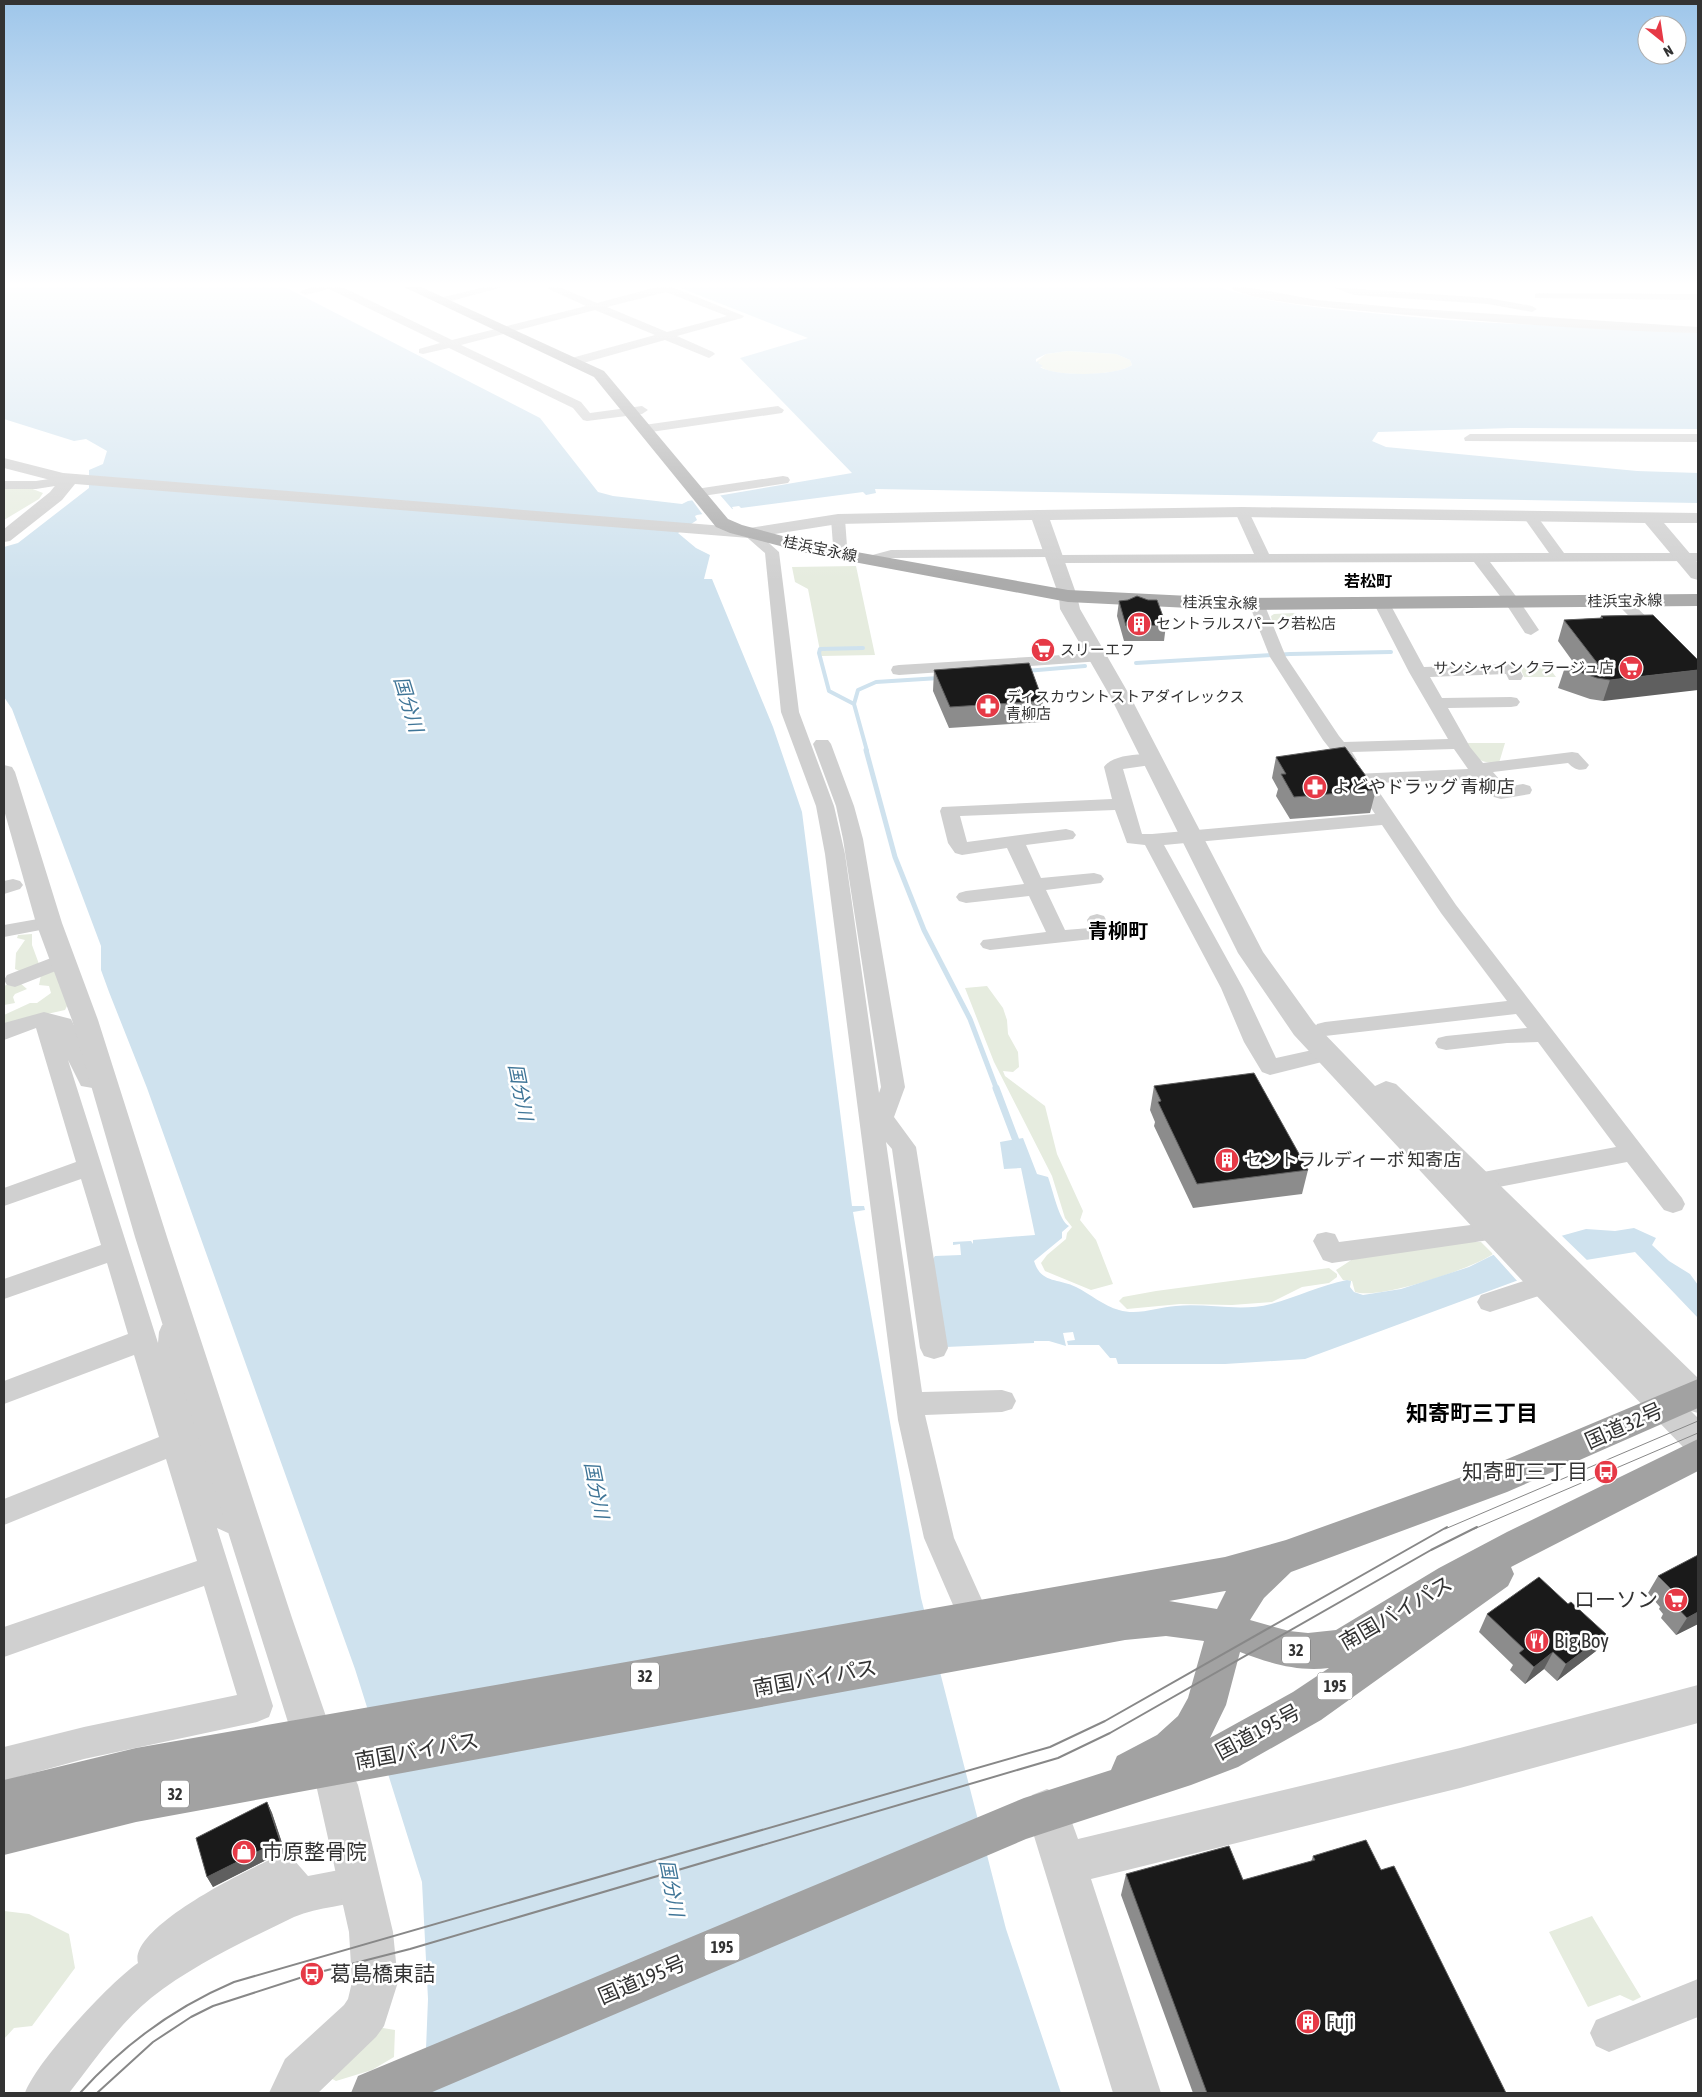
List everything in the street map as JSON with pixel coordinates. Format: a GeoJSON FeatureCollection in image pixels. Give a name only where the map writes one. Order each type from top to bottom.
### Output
{"type":"FeatureCollection","features":[{"type":"Feature","properties":{"kind":"highway","name":"国道32号"},"geometry":{"type":"LineString","coordinates":[[1494,1481],[1689,1399]]}},
{"type":"Feature","properties":{"kind":"highway","name":"32"},"geometry":{"type":"LineString","coordinates":[[1595,1505],[1698,1454]]}},
{"type":"Feature","properties":{"kind":"highway","name":"南国バイパス"},"geometry":{"type":"LineString","coordinates":[[4,1834],[330,1749],[966,1630],[1183,1583],[1286,1557],[1494,1481]]}},
{"type":"Feature","properties":{"kind":"highway","name":"南国バイパス"},"geometry":{"type":"LineString","coordinates":[[966,1630],[1180,1619],[1288,1649],[1308,1652],[1328,1650],[1363,1635],[1484,1562],[1595,1505]]}},
{"type":"Feature","properties":{"kind":"highway","name":"国道195号"},"geometry":{"type":"LineString","coordinates":[[1036,1814],[1191,1766],[1252,1739],[1307,1706],[1595,1505]]}},
{"type":"Feature","properties":{"kind":"highway","name":"国道195号"},"geometry":{"type":"LineString","coordinates":[[375,2093],[1036,1814],[1155,1759],[1181,1741],[1192,1730],[1207,1702],[1225,1631],[1234,1608],[1254,1580],[1286,1557]]}},
{"type":"Feature","properties":{"kind":"highway","name":"南国バイパス"},"geometry":{"type":"LineString","coordinates":[[4,1801],[136,1768],[330,1749]]}},
{"type":"Feature","properties":{"kind":"main road","name":"桂浜宝永線"},"geometry":{"type":"LineString","coordinates":[[611,385],[650,428],[718,513],[722,523],[749,533],[833,553],[1068,596],[1177,602],[1257,604],[1698,600]]}},
{"type":"Feature","properties":{"kind":"street"},"geometry":{"type":"LineString","coordinates":[[534,385],[577,406],[587,416],[635,410]]}},
{"type":"Feature","properties":{"kind":"street"},"geometry":{"type":"LineString","coordinates":[[650,428],[778,410]]}},
{"type":"Feature","properties":{"kind":"street"},"geometry":{"type":"LineString","coordinates":[[1470,438],[1698,438]]}},
{"type":"Feature","properties":{"kind":"street"},"geometry":{"type":"LineString","coordinates":[[4,463],[20,469],[76,479],[696,531],[749,533],[838,519],[1039,515],[1242,512],[1698,518]]}},
{"type":"Feature","properties":{"kind":"street"},"geometry":{"type":"LineString","coordinates":[[4,479],[20,469]]}},
{"type":"Feature","properties":{"kind":"street"},"geometry":{"type":"LineString","coordinates":[[4,479],[50,483]]}},
{"type":"Feature","properties":{"kind":"street"},"geometry":{"type":"LineString","coordinates":[[4,485],[50,483],[76,479]]}},
{"type":"Feature","properties":{"kind":"street"},"geometry":{"type":"LineString","coordinates":[[4,537],[76,479]]}},
{"type":"Feature","properties":{"kind":"street"},"geometry":{"type":"LineString","coordinates":[[703,494],[783,480]]}},
{"type":"Feature","properties":{"kind":"street"},"geometry":{"type":"LineString","coordinates":[[1242,512],[1263,558]]}},
{"type":"Feature","properties":{"kind":"street"},"geometry":{"type":"LineString","coordinates":[[1039,515],[1068,596],[1070,609],[1096,658],[1120,696],[1152,760],[1270,952],[1325,1029],[1478,1182],[1508,1233]]}},
{"type":"Feature","properties":{"kind":"street"},"geometry":{"type":"LineString","coordinates":[[1529,515],[1559,557]]}},
{"type":"Feature","properties":{"kind":"street"},"geometry":{"type":"LineString","coordinates":[[1650,517],[1691,557],[1698,574]]}},
{"type":"Feature","properties":{"kind":"street"},"geometry":{"type":"LineString","coordinates":[[833,553],[840,546],[838,519]]}},
{"type":"Feature","properties":{"kind":"street"},"geometry":{"type":"LineString","coordinates":[[749,533],[772,552],[790,712],[825,806],[835,854],[876,1117],[910,1404],[939,1538],[966,1630]]}},
{"type":"Feature","properties":{"kind":"street"},"geometry":{"type":"LineString","coordinates":[[870,560],[891,554],[1263,558],[1691,557]]}},
{"type":"Feature","properties":{"kind":"street"},"geometry":{"type":"LineString","coordinates":[[1478,557],[1513,602],[1531,630]]}},
{"type":"Feature","properties":{"kind":"street"},"geometry":{"type":"LineString","coordinates":[[1068,596],[1089,610],[1121,664],[1251,953],[1292,1013],[1326,1054],[1552,1278],[1689,1399],[1698,1440]]}},
{"type":"Feature","properties":{"kind":"street"},"geometry":{"type":"LineString","coordinates":[[1622,601],[1698,676]]}},
{"type":"Feature","properties":{"kind":"street"},"geometry":{"type":"LineString","coordinates":[[1381,602],[1417,672],[1438,703],[1469,761],[1501,793],[1523,790]]}},
{"type":"Feature","properties":{"kind":"street"},"geometry":{"type":"LineString","coordinates":[[1257,604],[1277,655],[1332,740],[1340,747],[1448,909],[1673,1204]]}},
{"type":"Feature","properties":{"kind":"street"},"geometry":{"type":"LineString","coordinates":[[899,670],[996,671],[1096,658]]}},
{"type":"Feature","properties":{"kind":"street"},"geometry":{"type":"LineString","coordinates":[[1417,672],[1511,669],[1515,676]]}},
{"type":"Feature","properties":{"kind":"street"},"geometry":{"type":"LineString","coordinates":[[1438,703],[1511,702]]}},
{"type":"Feature","properties":{"kind":"street"},"geometry":{"type":"LineString","coordinates":[[822,744],[845,806],[857,860],[893,1087],[876,1117]]}},
{"type":"Feature","properties":{"kind":"street"},"geometry":{"type":"LineString","coordinates":[[1340,747],[1459,744]]}},
{"type":"Feature","properties":{"kind":"street"},"geometry":{"type":"LineString","coordinates":[[1360,778],[1469,775],[1490,767],[1572,757],[1580,765]]}},
{"type":"Feature","properties":{"kind":"street"},"geometry":{"type":"LineString","coordinates":[[1152,760],[1120,763],[1113,767],[1134,839],[1152,840],[1198,834],[1388,819]]}},
{"type":"Feature","properties":{"kind":"street"},"geometry":{"type":"LineString","coordinates":[[5,782],[49,923],[64,960],[104,1082],[151,1237],[243,1522],[330,1749],[371,1932],[375,1982],[372,1998],[360,2022],[302,2076],[293,2093]]}},
{"type":"Feature","properties":{"kind":"street"},"geometry":{"type":"LineString","coordinates":[[1066,835],[962,849],[958,843],[946,804],[1123,804]]}},
{"type":"Feature","properties":{"kind":"street"},"geometry":{"type":"LineString","coordinates":[[1152,840],[1217,963],[1225,974],[1270,1067],[1326,1054]]}},
{"type":"Feature","properties":{"kind":"street"},"geometry":{"type":"LineString","coordinates":[[1014,841],[1058,938]]}},
{"type":"Feature","properties":{"kind":"street"},"geometry":{"type":"LineString","coordinates":[[966,897],[1028,890],[1043,884],[1094,880]]}},
{"type":"Feature","properties":{"kind":"street"},"geometry":{"type":"LineString","coordinates":[[990,944],[1102,933],[1097,920]]}},
{"type":"Feature","properties":{"kind":"street"},"geometry":{"type":"LineString","coordinates":[[6,931],[49,923]]}},
{"type":"Feature","properties":{"kind":"street"},"geometry":{"type":"LineString","coordinates":[[15,980],[64,960]]}},
{"type":"Feature","properties":{"kind":"street"},"geometry":{"type":"LineString","coordinates":[[1325,1029],[1522,1006]]}},
{"type":"Feature","properties":{"kind":"street"},"geometry":{"type":"LineString","coordinates":[[4,1033],[10,1029],[44,1019],[63,1024],[89,1081],[104,1082]]}},
{"type":"Feature","properties":{"kind":"street"},"geometry":{"type":"LineString","coordinates":[[44,1019],[143,1340],[185,1440],[226,1519],[243,1522]]}},
{"type":"Feature","properties":{"kind":"street"},"geometry":{"type":"LineString","coordinates":[[1446,1043],[1506,1036],[1544,1035]]}},
{"type":"Feature","properties":{"kind":"street"},"geometry":{"type":"LineString","coordinates":[[876,1117],[904,1147],[934,1348]]}},
{"type":"Feature","properties":{"kind":"street"},"geometry":{"type":"LineString","coordinates":[[1478,1182],[1633,1152]]}},
{"type":"Feature","properties":{"kind":"street"},"geometry":{"type":"LineString","coordinates":[[4,1197],[89,1167]]}},
{"type":"Feature","properties":{"kind":"street"},"geometry":{"type":"LineString","coordinates":[[1326,1241],[1332,1253],[1508,1233]]}},
{"type":"Feature","properties":{"kind":"street"},"geometry":{"type":"LineString","coordinates":[[4,1289],[115,1250]]}},
{"type":"Feature","properties":{"kind":"street"},"geometry":{"type":"LineString","coordinates":[[1490,1302],[1552,1278]]}},
{"type":"Feature","properties":{"kind":"street"},"geometry":{"type":"LineString","coordinates":[[4,1764],[84,1743],[257,1706],[215,1569],[185,1440],[171,1350],[172,1298]]}},
{"type":"Feature","properties":{"kind":"street"},"geometry":{"type":"LineString","coordinates":[[4,1393],[143,1340]]}},
{"type":"Feature","properties":{"kind":"street"},"geometry":{"type":"LineString","coordinates":[[910,1404],[1002,1401]]}},
{"type":"Feature","properties":{"kind":"street"},"geometry":{"type":"LineString","coordinates":[[4,1512],[185,1440]]}},
{"type":"Feature","properties":{"kind":"street"},"geometry":{"type":"LineString","coordinates":[[4,1642],[215,1569]]}},
{"type":"Feature","properties":{"kind":"street"},"geometry":{"type":"LineString","coordinates":[[1065,1864],[1446,1772],[1698,1704]]}},
{"type":"Feature","properties":{"kind":"street"},"geometry":{"type":"LineString","coordinates":[[1036,1814],[1065,1864],[1137,2093]]}},
{"type":"Feature","properties":{"kind":"street"},"geometry":{"type":"LineString","coordinates":[[44,2093],[98,2026],[137,1986],[158,1971],[248,1919],[302,1895],[360,1884]]}},
{"type":"Feature","properties":{"kind":"street"},"geometry":{"type":"LineString","coordinates":[[1609,2033],[1698,1998]]}},
{"type":"Feature","properties":{"kind":"shaded area"},"geometry":{"type":"Polygon","coordinates":[[[4,488],[30,488],[43,493],[39,499],[4,520],[4,488]]]}},
{"type":"Feature","properties":{"kind":"shaded area"},"geometry":{"type":"Polygon","coordinates":[[[856,566],[875,655],[821,656],[808,589],[795,582],[792,567],[856,566]]]}},
{"type":"Feature","properties":{"kind":"shaded area"},"geometry":{"type":"Polygon","coordinates":[[[1293,613],[1302,616],[1309,624],[1289,629],[1280,627],[1272,621],[1271,616],[1274,614],[1293,613]]]}},
{"type":"Feature","properties":{"kind":"shaded area"},"geometry":{"type":"Polygon","coordinates":[[[1547,665],[1556,677],[1524,677],[1520,667],[1547,665]]]}},
{"type":"Feature","properties":{"kind":"shaded area"},"geometry":{"type":"Polygon","coordinates":[[[1467,743],[1505,743],[1499,763],[1479,759],[1467,743]]]}},
{"type":"Feature","properties":{"kind":"shaded area"},"geometry":{"type":"Polygon","coordinates":[[[32,934],[32,945],[39,964],[24,973],[15,969],[16,953],[25,940],[17,938],[18,935],[32,934]]]}},
{"type":"Feature","properties":{"kind":"shaded area"},"geometry":{"type":"Polygon","coordinates":[[[57,970],[68,1004],[65,1010],[29,1018],[4,1027],[4,1015],[30,1003],[37,1003],[51,993],[49,986],[39,985],[41,975],[57,970]]]}},
{"type":"Feature","properties":{"kind":"shaded area"},"geometry":{"type":"Polygon","coordinates":[[[11,983],[20,983],[27,989],[15,994],[13,997],[15,1003],[4,1005],[4,986],[11,983]]]}},
{"type":"Feature","properties":{"kind":"shaded area"},"geometry":{"type":"Polygon","coordinates":[[[987,986],[1003,1008],[1007,1020],[1008,1034],[1018,1052],[1019,1067],[1013,1072],[1003,1071],[1005,1076],[1045,1106],[1057,1154],[1083,1211],[1080,1220],[1096,1240],[1113,1284],[1091,1290],[1045,1271],[1041,1263],[1047,1255],[1066,1239],[1067,1233],[1072,1227],[1065,1218],[1052,1176],[994,1062],[965,988],[987,986]]]}},
{"type":"Feature","properties":{"kind":"shaded area"},"geometry":{"type":"Polygon","coordinates":[[[1481,1242],[1493,1254],[1446,1275],[1384,1292],[1355,1292],[1352,1281],[1343,1280],[1336,1270],[1359,1255],[1481,1242]]]}},
{"type":"Feature","properties":{"kind":"shaded area"},"geometry":{"type":"Polygon","coordinates":[[[1329,1268],[1337,1274],[1337,1277],[1329,1283],[1302,1287],[1272,1302],[1232,1305],[1180,1304],[1127,1309],[1119,1301],[1123,1297],[1156,1291],[1329,1268]]]}},
{"type":"Feature","properties":{"kind":"shaded area"},"geometry":{"type":"Polygon","coordinates":[[[4,1911],[29,1914],[69,1934],[75,1968],[32,2026],[14,2028],[4,2039],[4,1911]]]}},
{"type":"Feature","properties":{"kind":"shaded area"},"geometry":{"type":"Polygon","coordinates":[[[1592,1916],[1641,1997],[1633,2001],[1620,1995],[1588,2007],[1549,1932],[1592,1916]]]}},
{"type":"Feature","properties":{"kind":"shaded area"},"geometry":{"type":"Polygon","coordinates":[[[377,2027],[395,2030],[394,2057],[372,2070],[336,2081],[327,2076],[377,2027]]]}},
{"type":"Feature","properties":{"kind":"water","name":"国分川"},"geometry":{"type":"Polygon","coordinates":[[[4,385],[475,385],[540,418],[598,492],[613,496],[682,504],[688,501],[852,473],[766,385],[1698,385],[1698,429],[1511,428],[1378,432],[1372,441],[1386,447],[1637,471],[1698,473],[1698,503],[875,489],[876,493],[866,495],[863,492],[741,508],[739,506],[732,507],[733,509],[697,515],[695,516],[697,520],[678,533],[696,548],[710,555],[704,579],[712,579],[773,727],[802,812],[852,1206],[864,1206],[865,1210],[853,1212],[921,1598],[1006,1929],[1061,2093],[417,2093],[426,2049],[428,1999],[422,1882],[355,1669],[147,1088],[101,970],[101,946],[12,709],[4,697],[4,547],[18,543],[89,488],[89,470],[103,464],[107,451],[86,439],[74,441],[4,419],[4,385]]]}},
{"type":"Feature","properties":{"kind":"water"},"geometry":{"type":"Polygon","coordinates":[[[1023,1138],[1037,1174],[1048,1177],[1059,1212],[1065,1223],[1069,1226],[1062,1232],[1062,1238],[1034,1261],[1037,1268],[1046,1277],[1076,1287],[1102,1303],[1126,1312],[1141,1312],[1188,1305],[1260,1306],[1347,1280],[1351,1281],[1350,1287],[1354,1292],[1363,1295],[1401,1289],[1469,1267],[1493,1255],[1586,1229],[1615,1231],[1634,1228],[1656,1238],[1652,1245],[1669,1261],[1690,1274],[1698,1285],[1698,1318],[1635,1252],[1586,1260],[1516,1281],[1305,1359],[1225,1364],[1118,1364],[1116,1358],[1110,1358],[1099,1345],[1068,1345],[1067,1341],[1075,1340],[1073,1332],[1063,1333],[1066,1346],[1049,1341],[1034,1341],[1034,1343],[946,1347],[933,1259],[935,1256],[961,1255],[960,1244],[953,1245],[953,1242],[971,1241],[973,1244],[973,1240],[1035,1235],[1021,1168],[1004,1169],[1000,1142],[1023,1138]]]}},
{"type":"Feature","properties":{"kind":"pier"},"geometry":{"type":"Polygon","coordinates":[[[720,495],[733,510],[703,515],[692,500],[720,495]]]}},
{"type":"Feature","properties":{"kind":"pier"},"geometry":{"type":"Polygon","coordinates":[[[1559,1233],[1589,1262],[1519,1283],[1492,1253],[1559,1233]]]}},
{"type":"Feature","properties":{"kind":"building"},"geometry":{"type":"Polygon","coordinates":[[[1137,596],[1148,600],[1157,600],[1166,625],[1126,626],[1119,601],[1137,596]]]}},
{"type":"Feature","properties":{"kind":"building"},"geometry":{"type":"Polygon","coordinates":[[[1653,615],[1698,660],[1698,670],[1610,680],[1597,678],[1565,667],[1598,664],[1564,620],[1603,618],[1601,616],[1653,615]]]}},
{"type":"Feature","properties":{"kind":"building"},"geometry":{"type":"Polygon","coordinates":[[[1029,663],[1043,701],[950,707],[934,670],[1029,663]]]}},
{"type":"Feature","properties":{"kind":"building"},"geometry":{"type":"Polygon","coordinates":[[[1345,747],[1376,790],[1294,797],[1281,774],[1286,774],[1276,757],[1345,747]]]}},
{"type":"Feature","properties":{"kind":"building","name":"セントラルディーボ 知寄店"},"geometry":{"type":"Polygon","coordinates":[[[1254,1073],[1308,1170],[1197,1184],[1158,1102],[1161,1101],[1154,1086],[1254,1073]]]}},
{"type":"Feature","properties":{"kind":"building"},"geometry":{"type":"Polygon","coordinates":[[[1698,1555],[1698,1612],[1687,1618],[1671,1601],[1676,1598],[1669,1592],[1672,1590],[1658,1576],[1698,1555]]]}},
{"type":"Feature","properties":{"kind":"building","name":"Big Boy"},"geometry":{"type":"Polygon","coordinates":[[[1539,1577],[1568,1604],[1571,1602],[1606,1634],[1566,1664],[1553,1652],[1534,1667],[1519,1653],[1524,1649],[1487,1614],[1539,1577]]]}},
{"type":"Feature","properties":{"kind":"building"},"geometry":{"type":"Polygon","coordinates":[[[267,1802],[281,1844],[275,1843],[207,1877],[196,1838],[267,1802]]]}},
{"type":"Feature","properties":{"kind":"building","name":"Fuji"},"geometry":{"type":"Polygon","coordinates":[[[1366,1840],[1381,1870],[1394,1866],[1506,2093],[1207,2093],[1126,1874],[1229,1846],[1243,1880],[1315,1860],[1313,1856],[1366,1840]]]}},
{"type":"Feature","properties":{"kind":"waterway"},"geometry":{"type":"LineString","coordinates":[[854,704],[829,691],[819,653],[820,649],[863,648]]}},
{"type":"Feature","properties":{"kind":"waterway"},"geometry":{"type":"LineString","coordinates":[[1136,663],[1290,654],[1391,652]]}},
{"type":"Feature","properties":{"kind":"waterway"},"geometry":{"type":"LineString","coordinates":[[1026,671],[1085,666]]}},
{"type":"Feature","properties":{"kind":"waterway"},"geometry":{"type":"LineString","coordinates":[[854,704],[858,690],[876,682],[939,678]]}},
{"type":"Feature","properties":{"kind":"waterway"},"geometry":{"type":"LineString","coordinates":[[854,704],[867,751]]}},
{"type":"Feature","properties":{"kind":"waterway"},"geometry":{"type":"LineString","coordinates":[[866,750],[895,857],[924,930],[970,1019],[997,1090]]}},
{"type":"Feature","properties":{"kind":"waterway"},"geometry":{"type":"LineString","coordinates":[[996,1088],[1018,1146]]}},
{"type":"Feature","properties":{"kind":"tram line"},"geometry":{"type":"LineString","coordinates":[[1445,1529],[1698,1421]]}},
{"type":"Feature","properties":{"kind":"tram line"},"geometry":{"type":"LineString","coordinates":[[1474,1529],[1698,1433]]}},
{"type":"Feature","properties":{"kind":"tram line"},"geometry":{"type":"LineString","coordinates":[[80,2093],[114,2059],[151,2029],[190,2003],[234,1982],[1050,1747],[1105,1721],[1447,1527]]}},
{"type":"Feature","properties":{"kind":"tram line"},"geometry":{"type":"LineString","coordinates":[[97,2093],[153,2042],[191,2017],[213,2006],[312,1974],[410,1949],[1058,1758],[1110,1733],[1431,1550],[1477,1527]]}},
{"type":"Feature","properties":{"kind":"place","name":"セントラルスパーク若松店"},"geometry":{"type":"Point","coordinates":[1139,624]}},
{"type":"Feature","properties":{"kind":"place","name":"スリーエフ"},"geometry":{"type":"Point","coordinates":[1043,650]}},
{"type":"Feature","properties":{"kind":"place","name":"サンシャイン クラージュ店"},"geometry":{"type":"Point","coordinates":[1631,668]}},
{"type":"Feature","properties":{"kind":"place","name":"ディスカウントストアダイレックス 青柳店"},"geometry":{"type":"Point","coordinates":[988,706]}},
{"type":"Feature","properties":{"kind":"place","name":"よどやドラッグ 青柳店"},"geometry":{"type":"Point","coordinates":[1315,787]}},
{"type":"Feature","properties":{"kind":"place","name":"セントラルディーボ 知寄店"},"geometry":{"type":"Point","coordinates":[1227,1160]}},
{"type":"Feature","properties":{"kind":"place","name":"知寄町三丁目"},"geometry":{"type":"Point","coordinates":[1606,1472]}},
{"type":"Feature","properties":{"kind":"place","name":"ローソン"},"geometry":{"type":"Point","coordinates":[1676,1600]}},
{"type":"Feature","properties":{"kind":"place","name":"Big Boy"},"geometry":{"type":"Point","coordinates":[1537,1641]}},
{"type":"Feature","properties":{"kind":"place","name":"市原整骨院"},"geometry":{"type":"Point","coordinates":[244,1852]}},
{"type":"Feature","properties":{"kind":"place","name":"葛島橋東詰"},"geometry":{"type":"Point","coordinates":[312,1974]}},
{"type":"Feature","properties":{"kind":"place","name":"Fuji"},"geometry":{"type":"Point","coordinates":[1308,2022]}},
{"type":"Feature","properties":{"kind":"district","name":"若松町"},"geometry":{"type":"Point","coordinates":[1368,581]}},
{"type":"Feature","properties":{"kind":"district","name":"青柳町"},"geometry":{"type":"Point","coordinates":[1118,931]}},
{"type":"Feature","properties":{"kind":"district","name":"知寄町三丁目"},"geometry":{"type":"Point","coordinates":[1472,1413]}}]}
